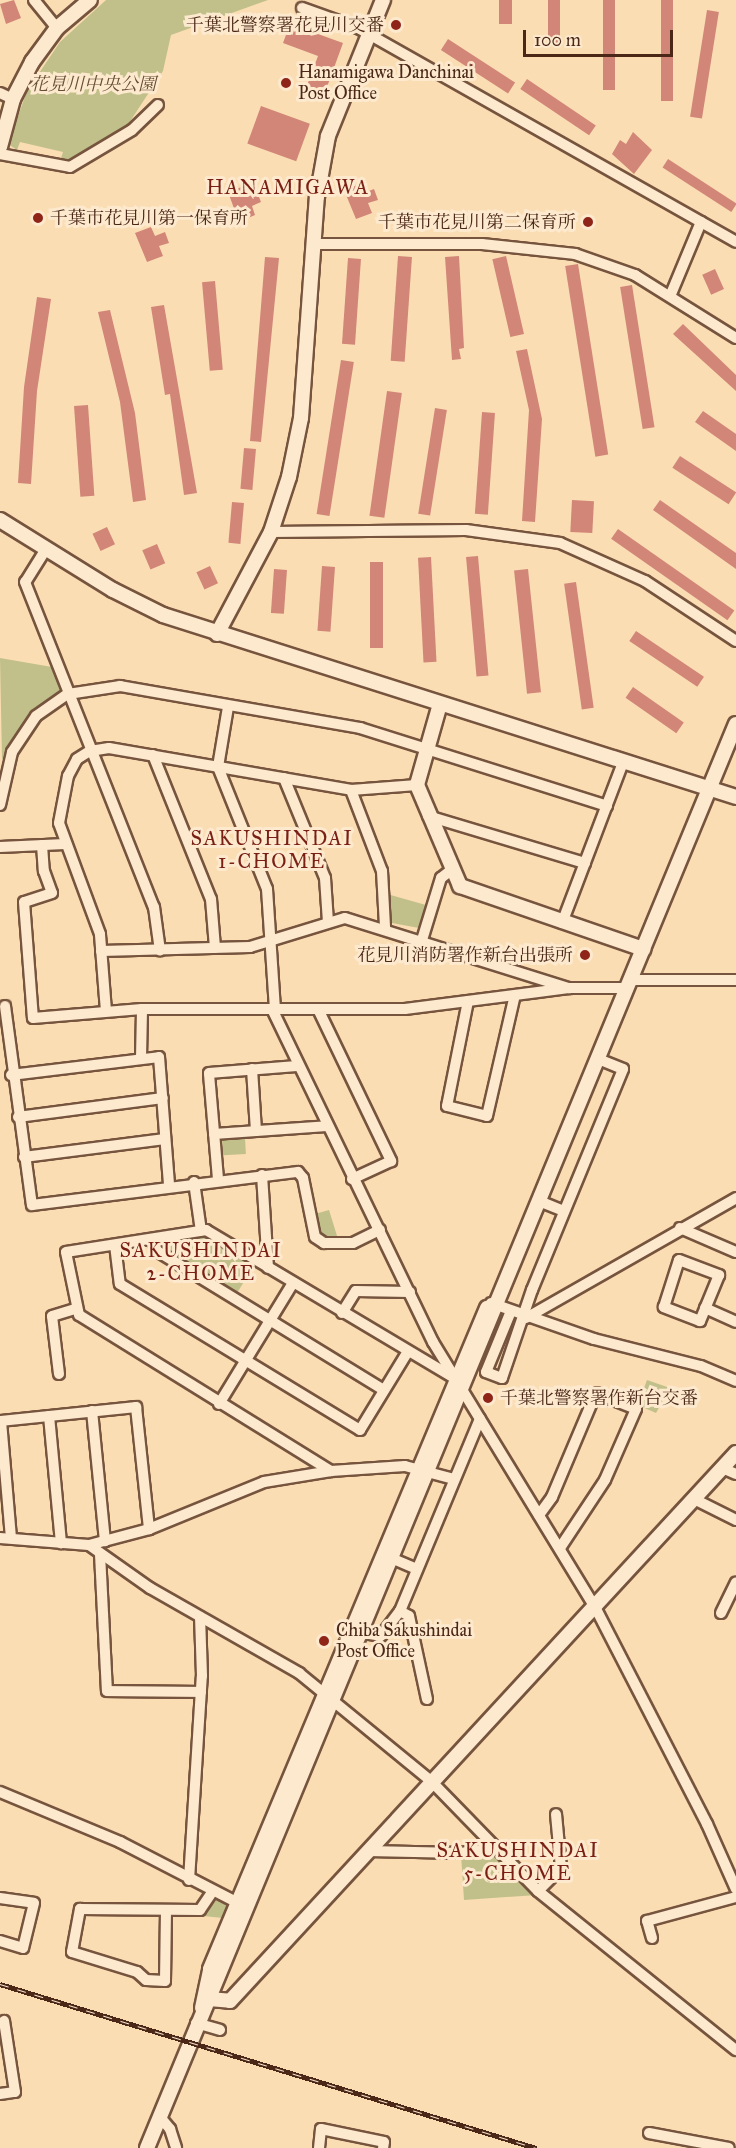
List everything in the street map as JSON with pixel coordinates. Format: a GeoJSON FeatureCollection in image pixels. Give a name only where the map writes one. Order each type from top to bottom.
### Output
{"type":"FeatureCollection","features":[{"type":"Feature","properties":{"kind":"street"},"geometry":{"type":"LineString","coordinates":[[34,0],[57,28]]}},
{"type":"Feature","properties":{"kind":"street"},"geometry":{"type":"LineString","coordinates":[[0,147],[7,96],[57,28],[90,0]]}},
{"type":"Feature","properties":{"kind":"street"},"geometry":{"type":"LineString","coordinates":[[217,634],[272,532],[301,418],[313,244],[328,136],[383,0]]}},
{"type":"Feature","properties":{"kind":"street"},"geometry":{"type":"LineString","coordinates":[[302,8],[358,28],[367,37],[736,242]]}},
{"type":"Feature","properties":{"kind":"street"},"geometry":{"type":"LineString","coordinates":[[0,154],[70,167],[132,130],[158,105]]}},
{"type":"Feature","properties":{"kind":"street"},"geometry":{"type":"LineString","coordinates":[[671,294],[700,222]]}},
{"type":"Feature","properties":{"kind":"street"},"geometry":{"type":"LineString","coordinates":[[313,244],[539,248],[635,275],[671,294],[736,338]]}},
{"type":"Feature","properties":{"kind":"street"},"geometry":{"type":"LineString","coordinates":[[0,520],[113,590],[217,634],[736,797]]}},
{"type":"Feature","properties":{"kind":"street"},"geometry":{"type":"LineString","coordinates":[[272,532],[466,530],[560,543],[645,581],[736,641]]}},
{"type":"Feature","properties":{"kind":"street"},"geometry":{"type":"LineString","coordinates":[[46,549],[25,582],[90,751],[154,907],[160,951]]}},
{"type":"Feature","properties":{"kind":"street"},"geometry":{"type":"LineString","coordinates":[[0,805],[4,765],[20,736],[36,716],[68,694],[120,686],[360,728],[607,806]]}},
{"type":"Feature","properties":{"kind":"street"},"geometry":{"type":"LineString","coordinates":[[440,705],[417,785],[450,871],[460,886],[475,895],[643,949]]}},
{"type":"Feature","properties":{"kind":"street"},"geometry":{"type":"LineString","coordinates":[[228,706],[218,767],[267,889],[272,941],[274,1011],[297,1066],[454,1379],[595,1607],[707,1824],[736,1889]]}},
{"type":"Feature","properties":{"kind":"street"},"geometry":{"type":"LineString","coordinates":[[424,1469],[454,1379],[509,1272],[629,984],[707,788],[736,724]]}},
{"type":"Feature","properties":{"kind":"street"},"geometry":{"type":"LineString","coordinates":[[105,1011],[101,951],[89,898],[65,844],[59,823],[68,776],[76,759],[90,751],[109,748],[351,790],[417,785]]}},
{"type":"Feature","properties":{"kind":"street"},"geometry":{"type":"LineString","coordinates":[[153,754],[211,899],[215,948]]}},
{"type":"Feature","properties":{"kind":"street"},"geometry":{"type":"LineString","coordinates":[[562,923],[624,762]]}},
{"type":"Feature","properties":{"kind":"street"},"geometry":{"type":"LineString","coordinates":[[284,778],[325,878],[328,922]]}},
{"type":"Feature","properties":{"kind":"street"},"geometry":{"type":"LineString","coordinates":[[351,790],[382,871],[385,927]]}},
{"type":"Feature","properties":{"kind":"street"},"geometry":{"type":"LineString","coordinates":[[428,816],[585,863]]}},
{"type":"Feature","properties":{"kind":"street"},"geometry":{"type":"LineString","coordinates":[[0,847],[65,844]]}},
{"type":"Feature","properties":{"kind":"street"},"geometry":{"type":"LineString","coordinates":[[42,845],[44,871],[52,893],[24,902],[33,1018],[142,1009],[274,1011],[405,1009],[569,988],[736,980]]}},
{"type":"Feature","properties":{"kind":"street"},"geometry":{"type":"LineString","coordinates":[[422,940],[441,878],[450,871]]}},
{"type":"Feature","properties":{"kind":"street"},"geometry":{"type":"LineString","coordinates":[[101,951],[215,948],[272,941],[328,922],[356,919],[569,988]]}},
{"type":"Feature","properties":{"kind":"street"},"geometry":{"type":"LineString","coordinates":[[468,1001],[447,1106],[487,1116],[515,995]]}},
{"type":"Feature","properties":{"kind":"street"},"geometry":{"type":"LineString","coordinates":[[5,1006],[11,1075],[32,1205],[218,1179],[298,1172],[303,1178],[315,1237],[324,1243],[354,1244],[380,1230]]}},
{"type":"Feature","properties":{"kind":"street"},"geometry":{"type":"LineString","coordinates":[[141,1058],[142,1009]]}},
{"type":"Feature","properties":{"kind":"street"},"geometry":{"type":"LineString","coordinates":[[318,1010],[391,1161],[352,1179]]}},
{"type":"Feature","properties":{"kind":"street"},"geometry":{"type":"LineString","coordinates":[[11,1075],[159,1057],[170,1185]]}},
{"type":"Feature","properties":{"kind":"street"},"geometry":{"type":"LineString","coordinates":[[511,1311],[486,1372],[502,1378],[526,1318],[532,1290],[623,1070],[598,1059]]}},
{"type":"Feature","properties":{"kind":"street"},"geometry":{"type":"LineString","coordinates":[[218,1179],[209,1073],[297,1066]]}},
{"type":"Feature","properties":{"kind":"street"},"geometry":{"type":"LineString","coordinates":[[252,1069],[256,1131]]}},
{"type":"Feature","properties":{"kind":"street"},"geometry":{"type":"LineString","coordinates":[[18,1117],[163,1098]]}},
{"type":"Feature","properties":{"kind":"street"},"geometry":{"type":"LineString","coordinates":[[214,1134],[327,1126]]}},
{"type":"Feature","properties":{"kind":"street"},"geometry":{"type":"LineString","coordinates":[[24,1157],[165,1139]]}},
{"type":"Feature","properties":{"kind":"street"},"geometry":{"type":"LineString","coordinates":[[262,1175],[268,1268]]}},
{"type":"Feature","properties":{"kind":"street"},"geometry":{"type":"LineString","coordinates":[[194,1182],[201,1231]]}},
{"type":"Feature","properties":{"kind":"street"},"geometry":{"type":"LineString","coordinates":[[526,1318],[736,1198]]}},
{"type":"Feature","properties":{"kind":"street"},"geometry":{"type":"LineString","coordinates":[[539,1201],[564,1211]]}},
{"type":"Feature","properties":{"kind":"street"},"geometry":{"type":"LineString","coordinates":[[680,1228],[736,1252]]}},
{"type":"Feature","properties":{"kind":"street"},"geometry":{"type":"LineString","coordinates":[[331,1471],[101,1331],[75,1309],[66,1252],[201,1231],[268,1268],[454,1379]]}},
{"type":"Feature","properties":{"kind":"street"},"geometry":{"type":"LineString","coordinates":[[152,1239],[157,1251],[384,1390]]}},
{"type":"Feature","properties":{"kind":"street"},"geometry":{"type":"LineString","coordinates":[[115,1245],[120,1284],[360,1430],[407,1353]]}},
{"type":"Feature","properties":{"kind":"street"},"geometry":{"type":"LineString","coordinates":[[678,1260],[718,1275],[705,1308],[700,1321],[664,1307],[678,1260]]}},
{"type":"Feature","properties":{"kind":"street"},"geometry":{"type":"LineString","coordinates":[[219,1404],[293,1283]]}},
{"type":"Feature","properties":{"kind":"street"},"geometry":{"type":"LineString","coordinates":[[342,1313],[356,1291],[410,1292]]}},
{"type":"Feature","properties":{"kind":"street"},"geometry":{"type":"LineString","coordinates":[[493,1304],[526,1318],[701,1366],[736,1381]]}},
{"type":"Feature","properties":{"kind":"street"},"geometry":{"type":"LineString","coordinates":[[147,2148],[243,1906],[424,1469],[462,1391],[493,1304]]}},
{"type":"Feature","properties":{"kind":"street"},"geometry":{"type":"LineString","coordinates":[[705,1308],[736,1322]]}},
{"type":"Feature","properties":{"kind":"street"},"geometry":{"type":"LineString","coordinates":[[59,1374],[52,1316],[75,1309]]}},
{"type":"Feature","properties":{"kind":"street"},"geometry":{"type":"LineString","coordinates":[[539,1515],[552,1497],[596,1393],[636,1409],[605,1480],[560,1548]]}},
{"type":"Feature","properties":{"kind":"street"},"geometry":{"type":"LineString","coordinates":[[149,1529],[135,1407],[1,1421],[5,1538],[89,1545],[149,1529],[242,1488],[331,1471],[424,1469],[454,1479]]}},
{"type":"Feature","properties":{"kind":"street"},"geometry":{"type":"LineString","coordinates":[[92,1411],[105,1541]]}},
{"type":"Feature","properties":{"kind":"street"},"geometry":{"type":"LineString","coordinates":[[49,1416],[61,1543]]}},
{"type":"Feature","properties":{"kind":"street"},"geometry":{"type":"LineString","coordinates":[[363,1633],[381,1636],[400,1611],[480,1419]]}},
{"type":"Feature","properties":{"kind":"street"},"geometry":{"type":"LineString","coordinates":[[206,2004],[230,2001],[736,1453]]}},
{"type":"Feature","properties":{"kind":"street"},"geometry":{"type":"LineString","coordinates":[[722,1468],[736,1474]]}},
{"type":"Feature","properties":{"kind":"street"},"geometry":{"type":"LineString","coordinates":[[694,1499],[736,1520]]}},
{"type":"Feature","properties":{"kind":"street"},"geometry":{"type":"LineString","coordinates":[[89,1545],[200,1617],[298,1673],[330,1697],[432,1782],[538,1891],[736,2050]]}},
{"type":"Feature","properties":{"kind":"street"},"geometry":{"type":"LineString","coordinates":[[100,1554],[107,1691],[201,1692]]}},
{"type":"Feature","properties":{"kind":"street"},"geometry":{"type":"LineString","coordinates":[[388,1556],[417,1569]]}},
{"type":"Feature","properties":{"kind":"street"},"geometry":{"type":"LineString","coordinates":[[330,1697],[363,1633],[388,1556]]}},
{"type":"Feature","properties":{"kind":"street"},"geometry":{"type":"LineString","coordinates":[[721,1613],[736,1582]]}},
{"type":"Feature","properties":{"kind":"street"},"geometry":{"type":"LineString","coordinates":[[400,1611],[409,1616],[428,1699]]}},
{"type":"Feature","properties":{"kind":"street"},"geometry":{"type":"LineString","coordinates":[[189,1880],[201,1692],[200,1617]]}},
{"type":"Feature","properties":{"kind":"street"},"geometry":{"type":"LineString","coordinates":[[0,1792],[120,1842],[189,1880],[243,1906]]}},
{"type":"Feature","properties":{"kind":"street"},"geometry":{"type":"LineString","coordinates":[[538,1891],[561,1868],[556,1814]]}},
{"type":"Feature","properties":{"kind":"street"},"geometry":{"type":"LineString","coordinates":[[368,1851],[461,1853],[494,1848]]}},
{"type":"Feature","properties":{"kind":"street"},"geometry":{"type":"LineString","coordinates":[[166,1910],[165,1981],[146,1980],[137,1972],[72,1952],[80,1909],[200,1910],[213,1891]]}},
{"type":"Feature","properties":{"kind":"street"},"geometry":{"type":"LineString","coordinates":[[652,1938],[648,1921],[736,1897]]}},
{"type":"Feature","properties":{"kind":"street"},"geometry":{"type":"LineString","coordinates":[[0,1898],[34,1903],[23,1948],[0,1941]]}},
{"type":"Feature","properties":{"kind":"street"},"geometry":{"type":"LineString","coordinates":[[0,2094],[15,2091],[5,2060],[4,2021]]}},
{"type":"Feature","properties":{"kind":"street"},"geometry":{"type":"LineString","coordinates":[[196,2023],[220,2030]]}},
{"type":"Feature","properties":{"kind":"street"},"geometry":{"type":"LineString","coordinates":[[160,2117],[170,2129],[176,2148]]}},
{"type":"Feature","properties":{"kind":"street"},"geometry":{"type":"LineString","coordinates":[[319,2148],[321,2129],[384,2142],[383,2148]]}},
{"type":"Feature","properties":{"kind":"street"},"geometry":{"type":"LineString","coordinates":[[649,2133],[729,2148]]}},
{"type":"Feature","properties":{"kind":"green space","name":"花見川中央公園"},"geometry":{"type":"Polygon","coordinates":[[[106,0],[268,0],[171,35],[163,71],[127,126],[73,160],[60,161],[63,152],[20,142],[17,150],[8,144],[27,91],[60,42],[106,0]]]}},
{"type":"Feature","properties":{"kind":"green space"},"geometry":{"type":"Polygon","coordinates":[[[0,658],[52,667],[60,690],[20,728],[2,760],[0,658]]]}},
{"type":"Feature","properties":{"kind":"green space"},"geometry":{"type":"Polygon","coordinates":[[[387,894],[426,905],[419,928],[392,923],[387,894]]]}},
{"type":"Feature","properties":{"kind":"green space"},"geometry":{"type":"Polygon","coordinates":[[[245,1137],[246,1154],[223,1155],[222,1138],[245,1137]]]}},
{"type":"Feature","properties":{"kind":"green space"},"geometry":{"type":"Polygon","coordinates":[[[329,1210],[338,1239],[320,1235],[315,1214],[329,1210]]]}},
{"type":"Feature","properties":{"kind":"green space"},"geometry":{"type":"Polygon","coordinates":[[[204,1236],[255,1264],[237,1293],[164,1250],[166,1243],[204,1236]]]}},
{"type":"Feature","properties":{"kind":"green space"},"geometry":{"type":"Polygon","coordinates":[[[647,1380],[670,1388],[656,1413],[638,1405],[647,1380]]]}},
{"type":"Feature","properties":{"kind":"green space"},"geometry":{"type":"Polygon","coordinates":[[[495,1854],[537,1895],[464,1900],[461,1855],[495,1854]]]}},
{"type":"Feature","properties":{"kind":"green space"},"geometry":{"type":"Polygon","coordinates":[[[217,1899],[228,1907],[223,1918],[203,1916],[217,1899]]]}},
{"type":"Feature","properties":{"kind":"building"},"geometry":{"type":"Polygon","coordinates":[[[14,0],[21,18],[6,24],[0,4],[14,0]]]}},
{"type":"Feature","properties":{"kind":"building"},"geometry":{"type":"Polygon","coordinates":[[[499,0],[512,0],[512,24],[499,24],[499,0]]]}},
{"type":"Feature","properties":{"kind":"building"},"geometry":{"type":"Polygon","coordinates":[[[548,0],[560,0],[560,45],[548,45],[548,0]]]}},
{"type":"Feature","properties":{"kind":"building"},"geometry":{"type":"Polygon","coordinates":[[[603,0],[615,0],[615,90],[603,90],[603,0]]]}},
{"type":"Feature","properties":{"kind":"building"},"geometry":{"type":"Polygon","coordinates":[[[661,0],[673,0],[673,101],[661,101],[661,0]]]}},
{"type":"Feature","properties":{"kind":"building"},"geometry":{"type":"Polygon","coordinates":[[[707,10],[719,12],[702,119],[690,117],[707,10]]]}},
{"type":"Feature","properties":{"kind":"building"},"geometry":{"type":"Polygon","coordinates":[[[290,24],[343,43],[323,98],[305,91],[318,56],[283,43],[290,24]]]}},
{"type":"Feature","properties":{"kind":"building"},"geometry":{"type":"Polygon","coordinates":[[[448,39],[515,83],[508,93],[441,50],[448,39]]]}},
{"type":"Feature","properties":{"kind":"building"},"geometry":{"type":"Polygon","coordinates":[[[527,79],[596,125],[589,135],[520,89],[527,79]]]}},
{"type":"Feature","properties":{"kind":"building"},"geometry":{"type":"Polygon","coordinates":[[[261,106],[310,124],[296,161],[247,144],[261,106]]]}},
{"type":"Feature","properties":{"kind":"building"},"geometry":{"type":"Polygon","coordinates":[[[633,132],[652,150],[634,174],[612,154],[620,140],[626,144],[633,132]]]}},
{"type":"Feature","properties":{"kind":"building"},"geometry":{"type":"Polygon","coordinates":[[[668,159],[736,203],[731,212],[663,167],[668,159]]]}},
{"type":"Feature","properties":{"kind":"building"},"geometry":{"type":"Polygon","coordinates":[[[360,184],[364,193],[374,189],[378,200],[368,203],[372,213],[356,219],[344,190],[360,184]]]}},
{"type":"Feature","properties":{"kind":"building"},"geometry":{"type":"Polygon","coordinates":[[[244,186],[247,196],[257,192],[261,202],[252,206],[255,215],[239,222],[228,192],[244,186]]]}},
{"type":"Feature","properties":{"kind":"building"},"geometry":{"type":"Polygon","coordinates":[[[151,227],[155,236],[165,232],[169,243],[159,246],[163,256],[147,262],[135,233],[151,227]]]}},
{"type":"Feature","properties":{"kind":"building"},"geometry":{"type":"Polygon","coordinates":[[[398,256],[412,257],[405,362],[391,361],[398,256]]]}},
{"type":"Feature","properties":{"kind":"building"},"geometry":{"type":"Polygon","coordinates":[[[459,256],[464,348],[459,349],[461,359],[452,360],[445,257],[459,256]]]}},
{"type":"Feature","properties":{"kind":"building"},"geometry":{"type":"Polygon","coordinates":[[[506,256],[524,334],[510,337],[492,259],[506,256]]]}},
{"type":"Feature","properties":{"kind":"building"},"geometry":{"type":"Polygon","coordinates":[[[265,257],[279,258],[261,442],[250,441],[265,257]]]}},
{"type":"Feature","properties":{"kind":"building"},"geometry":{"type":"Polygon","coordinates":[[[348,258],[361,259],[355,345],[342,344],[348,258]]]}},
{"type":"Feature","properties":{"kind":"building"},"geometry":{"type":"Polygon","coordinates":[[[578,264],[608,455],[595,457],[565,266],[578,264]]]}},
{"type":"Feature","properties":{"kind":"building"},"geometry":{"type":"Polygon","coordinates":[[[715,269],[724,289],[711,295],[702,275],[715,269]]]}},
{"type":"Feature","properties":{"kind":"building"},"geometry":{"type":"Polygon","coordinates":[[[215,281],[223,370],[210,371],[202,282],[215,281]]]}},
{"type":"Feature","properties":{"kind":"building"},"geometry":{"type":"Polygon","coordinates":[[[632,285],[655,427],[643,429],[620,287],[632,285]]]}},
{"type":"Feature","properties":{"kind":"building"},"geometry":{"type":"Polygon","coordinates":[[[37,297],[51,299],[37,391],[31,484],[18,483],[24,387],[37,297]]]}},
{"type":"Feature","properties":{"kind":"building"},"geometry":{"type":"Polygon","coordinates":[[[164,305],[197,493],[184,495],[170,394],[165,395],[151,307],[164,305]]]}},
{"type":"Feature","properties":{"kind":"building"},"geometry":{"type":"Polygon","coordinates":[[[110,310],[135,413],[146,500],[133,502],[120,402],[98,312],[110,310]]]}},
{"type":"Feature","properties":{"kind":"building"},"geometry":{"type":"Polygon","coordinates":[[[683,324],[736,375],[736,391],[673,334],[683,324]]]}},
{"type":"Feature","properties":{"kind":"building"},"geometry":{"type":"Polygon","coordinates":[[[527,349],[542,419],[535,522],[522,521],[529,410],[516,351],[527,349]]]}},
{"type":"Feature","properties":{"kind":"building"},"geometry":{"type":"Polygon","coordinates":[[[341,360],[354,362],[329,516],[317,514],[341,360]]]}},
{"type":"Feature","properties":{"kind":"building"},"geometry":{"type":"Polygon","coordinates":[[[387,391],[402,393],[384,518],[369,516],[387,391]]]}},
{"type":"Feature","properties":{"kind":"building"},"geometry":{"type":"Polygon","coordinates":[[[88,405],[94,496],[80,497],[74,406],[88,405]]]}},
{"type":"Feature","properties":{"kind":"building"},"geometry":{"type":"Polygon","coordinates":[[[435,408],[447,410],[430,516],[418,514],[435,408]]]}},
{"type":"Feature","properties":{"kind":"building"},"geometry":{"type":"Polygon","coordinates":[[[703,411],[736,434],[736,451],[695,422],[703,411]]]}},
{"type":"Feature","properties":{"kind":"building"},"geometry":{"type":"Polygon","coordinates":[[[482,412],[495,413],[488,515],[475,514],[482,412]]]}},
{"type":"Feature","properties":{"kind":"building"},"geometry":{"type":"Polygon","coordinates":[[[244,448],[256,449],[252,490],[240,489],[244,448]]]}},
{"type":"Feature","properties":{"kind":"building"},"geometry":{"type":"Polygon","coordinates":[[[680,456],[736,492],[729,504],[672,468],[680,456]]]}},
{"type":"Feature","properties":{"kind":"building"},"geometry":{"type":"Polygon","coordinates":[[[572,500],[594,501],[592,533],[570,532],[572,500]]]}},
{"type":"Feature","properties":{"kind":"building"},"geometry":{"type":"Polygon","coordinates":[[[660,500],[736,553],[736,569],[653,510],[660,500]]]}},
{"type":"Feature","properties":{"kind":"building"},"geometry":{"type":"Polygon","coordinates":[[[232,502],[244,503],[240,544],[228,543],[232,502]]]}},
{"type":"Feature","properties":{"kind":"building"},"geometry":{"type":"Polygon","coordinates":[[[107,527],[115,544],[101,551],[92,534],[107,527]]]}},
{"type":"Feature","properties":{"kind":"building"},"geometry":{"type":"Polygon","coordinates":[[[618,529],[734,610],[727,620],[611,539],[618,529]]]}},
{"type":"Feature","properties":{"kind":"building"},"geometry":{"type":"Polygon","coordinates":[[[157,544],[165,563],[150,570],[142,550],[157,544]]]}},
{"type":"Feature","properties":{"kind":"building"},"geometry":{"type":"Polygon","coordinates":[[[478,556],[488,676],[477,677],[466,557],[478,556]]]}},
{"type":"Feature","properties":{"kind":"building"},"geometry":{"type":"Polygon","coordinates":[[[431,557],[436,662],[424,663],[418,558],[431,557]]]}},
{"type":"Feature","properties":{"kind":"building"},"geometry":{"type":"Polygon","coordinates":[[[370,562],[383,562],[383,648],[370,648],[370,562]]]}},
{"type":"Feature","properties":{"kind":"building"},"geometry":{"type":"Polygon","coordinates":[[[210,566],[218,583],[204,590],[196,572],[210,566]]]}},
{"type":"Feature","properties":{"kind":"building"},"geometry":{"type":"Polygon","coordinates":[[[322,566],[335,567],[330,632],[317,631],[322,566]]]}},
{"type":"Feature","properties":{"kind":"building"},"geometry":{"type":"Polygon","coordinates":[[[274,569],[287,570],[284,614],[271,613],[274,569]]]}},
{"type":"Feature","properties":{"kind":"building"},"geometry":{"type":"Polygon","coordinates":[[[528,569],[541,692],[527,694],[514,570],[528,569]]]}},
{"type":"Feature","properties":{"kind":"building"},"geometry":{"type":"Polygon","coordinates":[[[576,582],[594,708],[582,709],[564,584],[576,582]]]}},
{"type":"Feature","properties":{"kind":"building"},"geometry":{"type":"Polygon","coordinates":[[[636,631],[704,677],[697,687],[629,641],[636,631]]]}},
{"type":"Feature","properties":{"kind":"building"},"geometry":{"type":"Polygon","coordinates":[[[633,687],[684,723],[676,733],[626,698],[633,687]]]}},
{"type":"Feature","properties":{"kind":"railway"},"geometry":{"type":"LineString","coordinates":[[0,1984],[536,2148]]}},
{"type":"Feature","properties":{"kind":"place","name":"千葉北警察署花見川交番"},"geometry":{"type":"Point","coordinates":[396,25]}},
{"type":"Feature","properties":{"kind":"place","name":"Hanamigawa Danchinai Post Office"},"geometry":{"type":"Point","coordinates":[286,83]}},
{"type":"Feature","properties":{"kind":"place","name":"千葉市花見川第一保育所"},"geometry":{"type":"Point","coordinates":[38,218]}},
{"type":"Feature","properties":{"kind":"place","name":"千葉市花見川第二保育所"},"geometry":{"type":"Point","coordinates":[588,222]}},
{"type":"Feature","properties":{"kind":"place","name":"花見川消防署作新台出張所"},"geometry":{"type":"Point","coordinates":[585,955]}},
{"type":"Feature","properties":{"kind":"place","name":"千葉北警察署作新台交番"},"geometry":{"type":"Point","coordinates":[488,1398]}},
{"type":"Feature","properties":{"kind":"place","name":"Chiba Sakushindai Post Office"},"geometry":{"type":"Point","coordinates":[324,1641]}},
{"type":"Feature","properties":{"kind":"district","name":"HANAMIGAWA"},"geometry":{"type":"Point","coordinates":[288,187]}},
{"type":"Feature","properties":{"kind":"district","name":"SAKUSHINDAI 1-CHOME"},"geometry":{"type":"Point","coordinates":[272,850]}},
{"type":"Feature","properties":{"kind":"district","name":"SAKUSHINDAI 2-CHOME"},"geometry":{"type":"Point","coordinates":[201,1262]}},
{"type":"Feature","properties":{"kind":"district","name":"SAKUSHINDAI 5-CHOME"},"geometry":{"type":"Point","coordinates":[518,1862]}}]}
